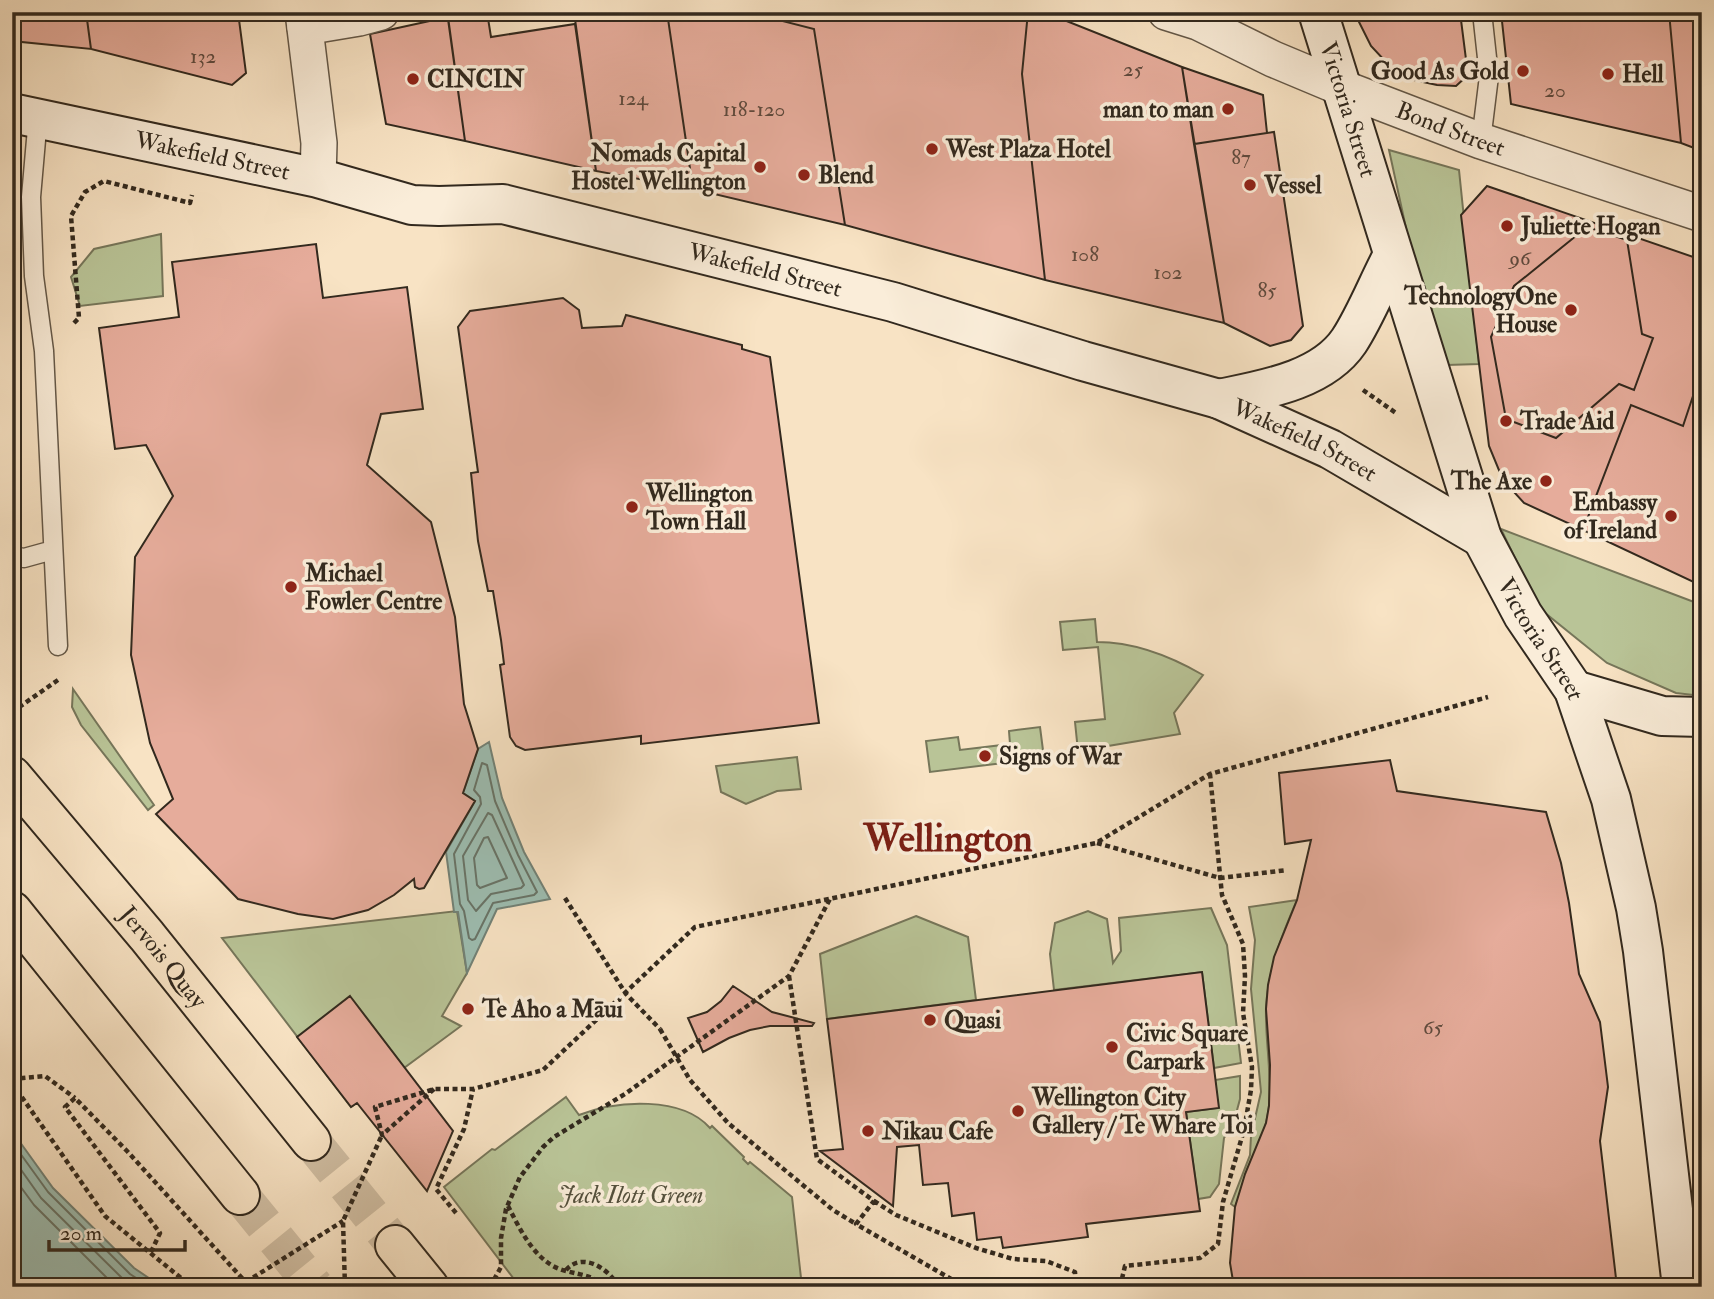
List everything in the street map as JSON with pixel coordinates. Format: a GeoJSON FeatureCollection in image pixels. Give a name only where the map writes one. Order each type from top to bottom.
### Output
{"type":"FeatureCollection","features":[{"type":"Feature","properties":{"kind":"main road","name":"Jervois Quay"},"geometry":{"type":"LineString","coordinates":[[12,776],[147,936],[311,1141]]}},
{"type":"Feature","properties":{"kind":"main road"},"geometry":{"type":"LineString","coordinates":[[12,911],[240,1195]]}},
{"type":"Feature","properties":{"kind":"main road"},"geometry":{"type":"LineString","coordinates":[[395,1245],[429,1287]]}},
{"type":"Feature","properties":{"kind":"street"},"geometry":{"type":"LineString","coordinates":[[318,178],[319,144],[304,20],[359,19],[381,12]]}},
{"type":"Feature","properties":{"kind":"street","name":"Bond Street"},"geometry":{"type":"LineString","coordinates":[[1166,12],[1198,22],[1273,59],[1340,87],[1481,141],[1702,214]]}},
{"type":"Feature","properties":{"kind":"street","name":"Victoria Street"},"geometry":{"type":"LineString","coordinates":[[1318,12],[1452,450],[1482,538],[1523,615],[1574,690],[1609,790],[1643,951],[1682,1287]]}},
{"type":"Feature","properties":{"kind":"street","name":"Wakefield Street"},"geometry":{"type":"LineString","coordinates":[[25,115],[318,178],[412,205],[503,204],[893,302],[1083,361],[1219,399],[1329,449],[1482,538]]}},
{"type":"Feature","properties":{"kind":"street"},"geometry":{"type":"LineString","coordinates":[[1219,399],[1273,388],[1324,365],[1348,343],[1393,255]]}},
{"type":"Feature","properties":{"kind":"street"},"geometry":{"type":"LineString","coordinates":[[1574,690],[1662,716],[1702,717]]}},
{"type":"Feature","properties":{"kind":"lane"},"geometry":{"type":"LineString","coordinates":[[1481,141],[1489,76],[1482,12]]}},
{"type":"Feature","properties":{"kind":"lane"},"geometry":{"type":"LineString","coordinates":[[25,115],[34,276],[45,364],[58,646]]}},
{"type":"Feature","properties":{"kind":"lane"},"geometry":{"type":"LineString","coordinates":[[12,556],[24,558],[53,550]]}},
{"type":"Feature","properties":{"kind":"path"},"geometry":{"type":"LineString","coordinates":[[79,318],[71,216],[85,192],[104,181],[190,203],[203,153]]}},
{"type":"Feature","properties":{"kind":"path"},"geometry":{"type":"LineString","coordinates":[[1324,365],[1452,450]]}},
{"type":"Feature","properties":{"kind":"path"},"geometry":{"type":"LineString","coordinates":[[12,712],[58,680]]}},
{"type":"Feature","properties":{"kind":"path"},"geometry":{"type":"LineString","coordinates":[[382,1135],[375,1107],[434,1089],[473,1089],[543,1070],[695,927],[1096,843],[1210,774],[1488,697]]}},
{"type":"Feature","properties":{"kind":"path"},"geometry":{"type":"LineString","coordinates":[[1120,1287],[1125,1265],[1200,1258],[1218,1244],[1223,1202],[1244,1130],[1252,1067],[1243,1013],[1243,944],[1222,895],[1210,774]]}},
{"type":"Feature","properties":{"kind":"path"},"geometry":{"type":"LineString","coordinates":[[1096,843],[1220,878],[1287,870]]}},
{"type":"Feature","properties":{"kind":"path"},"geometry":{"type":"LineString","coordinates":[[565,898],[626,994],[660,1029],[690,1080],[728,1124],[833,1210],[965,1287]]}},
{"type":"Feature","properties":{"kind":"path"},"geometry":{"type":"LineString","coordinates":[[490,1287],[501,1267],[502,1226],[508,1205],[531,1160],[554,1137],[625,1094],[789,976],[831,898]]}},
{"type":"Feature","properties":{"kind":"path"},"geometry":{"type":"LineString","coordinates":[[789,976],[817,1159],[896,1215],[976,1248],[1013,1259],[1046,1261],[1075,1272],[1076,1287]]}},
{"type":"Feature","properties":{"kind":"path"},"geometry":{"type":"LineString","coordinates":[[192,1287],[105,1216],[12,1081],[45,1076],[75,1098],[127,1151],[250,1287]]}},
{"type":"Feature","properties":{"kind":"path"},"geometry":{"type":"LineString","coordinates":[[345,1287],[343,1221],[382,1135],[434,1089]]}},
{"type":"Feature","properties":{"kind":"path"},"geometry":{"type":"LineString","coordinates":[[436,1189],[464,1129],[473,1089]]}},
{"type":"Feature","properties":{"kind":"path"},"geometry":{"type":"LineString","coordinates":[[75,1098],[65,1107],[160,1233],[151,1252]]}},
{"type":"Feature","properties":{"kind":"path"},"geometry":{"type":"LineString","coordinates":[[431,1182],[456,1213]]}},
{"type":"Feature","properties":{"kind":"path"},"geometry":{"type":"LineString","coordinates":[[856,1224],[874,1201]]}},
{"type":"Feature","properties":{"kind":"path"},"geometry":{"type":"LineString","coordinates":[[508,1205],[532,1248],[555,1267],[594,1277],[607,1287]]}},
{"type":"Feature","properties":{"kind":"path"},"geometry":{"type":"LineString","coordinates":[[246,1282],[343,1221]]}},
{"type":"Feature","properties":{"kind":"path"},"geometry":{"type":"LineString","coordinates":[[565,1271],[580,1262],[597,1265],[610,1274],[619,1287]]}},
{"type":"Feature","properties":{"kind":"green space"},"geometry":{"type":"Polygon","coordinates":[[[1389,150],[1459,170],[1479,364],[1447,365],[1411,251],[1389,150]]]}},
{"type":"Feature","properties":{"kind":"green space"},"geometry":{"type":"Polygon","coordinates":[[[161,234],[163,296],[80,306],[71,277],[94,249],[161,234]]]}},
{"type":"Feature","properties":{"kind":"green space"},"geometry":{"type":"Polygon","coordinates":[[[1501,529],[1702,605],[1702,696],[1676,693],[1607,663],[1539,608],[1501,529]]]}},
{"type":"Feature","properties":{"kind":"green space"},"geometry":{"type":"Polygon","coordinates":[[[1095,619],[1097,642],[1126,645],[1153,652],[1203,675],[1174,713],[1180,734],[1078,751],[1075,722],[1105,719],[1098,647],[1063,650],[1060,622],[1095,619]]]}},
{"type":"Feature","properties":{"kind":"green space"},"geometry":{"type":"Polygon","coordinates":[[[73,689],[154,805],[148,810],[81,725],[72,707],[73,689]]]}},
{"type":"Feature","properties":{"kind":"green space"},"geometry":{"type":"Polygon","coordinates":[[[1040,727],[1044,758],[930,772],[926,741],[958,737],[960,750],[1010,744],[1009,731],[1040,727]]]}},
{"type":"Feature","properties":{"kind":"green space"},"geometry":{"type":"Polygon","coordinates":[[[797,757],[801,789],[777,791],[746,804],[721,792],[716,766],[797,757]]]}},
{"type":"Feature","properties":{"kind":"green space"},"geometry":{"type":"Polygon","coordinates":[[[1297,900],[1277,952],[1267,994],[1270,1093],[1267,1118],[1260,1144],[1235,1207],[1231,1204],[1250,1155],[1251,1136],[1261,1092],[1251,989],[1255,940],[1249,907],[1297,900]]]}},
{"type":"Feature","properties":{"kind":"green space"},"geometry":{"type":"Polygon","coordinates":[[[1211,908],[1227,945],[1241,1063],[1214,1068],[1202,972],[1054,990],[1050,954],[1055,923],[1088,911],[1107,919],[1113,963],[1121,951],[1119,918],[1211,908]]]}},
{"type":"Feature","properties":{"kind":"green space"},"geometry":{"type":"Polygon","coordinates":[[[457,911],[467,973],[442,1016],[461,1026],[351,1107],[222,938],[457,911]]]}},
{"type":"Feature","properties":{"kind":"green space"},"geometry":{"type":"Polygon","coordinates":[[[916,916],[968,937],[976,1000],[827,1019],[820,954],[916,916]]]}},
{"type":"Feature","properties":{"kind":"green space"},"geometry":{"type":"Polygon","coordinates":[[[1240,1076],[1240,1099],[1233,1125],[1224,1138],[1219,1184],[1210,1197],[1198,1199],[1186,1112],[1218,1108],[1215,1080],[1240,1076]]]}},
{"type":"Feature","properties":{"kind":"green space","name":"Jack Ilott Green"},"geometry":{"type":"Polygon","coordinates":[[[566,1097],[579,1115],[612,1106],[648,1104],[683,1110],[710,1128],[712,1126],[748,1164],[750,1162],[792,1197],[802,1287],[520,1287],[444,1187],[566,1097]]]}},
{"type":"Feature","properties":{"kind":"water"},"geometry":{"type":"Polygon","coordinates":[[[489,742],[502,798],[524,852],[550,899],[497,909],[467,973],[458,912],[454,912],[446,852],[475,801],[463,793],[478,749],[489,742]]]}},
{"type":"Feature","properties":{"kind":"water"},"geometry":{"type":"Polygon","coordinates":[[[12,1131],[53,1188],[134,1268],[162,1287],[12,1287],[12,1131]]]}},
{"type":"Feature","properties":{"kind":"building"},"geometry":{"type":"Polygon","coordinates":[[[12,12],[86,12],[91,49],[12,41],[12,12]]]}},
{"type":"Feature","properties":{"kind":"building"},"geometry":{"type":"Polygon","coordinates":[[[86,12],[238,12],[246,73],[232,85],[91,49],[86,12]]]}},
{"type":"Feature","properties":{"kind":"building"},"geometry":{"type":"Polygon","coordinates":[[[447,12],[487,12],[491,37],[575,24],[596,171],[465,141],[447,12]]]}},
{"type":"Feature","properties":{"kind":"building"},"geometry":{"type":"Polygon","coordinates":[[[574,12],[667,12],[693,189],[596,171],[574,12]]]}},
{"type":"Feature","properties":{"kind":"building"},"geometry":{"type":"Polygon","coordinates":[[[667,12],[747,12],[814,29],[845,225],[693,189],[667,12]]]}},
{"type":"Feature","properties":{"kind":"building","name":"West Plaza Hotel"},"geometry":{"type":"Polygon","coordinates":[[[747,12],[1028,12],[1022,74],[1045,280],[845,225],[814,29],[747,12]]]}},
{"type":"Feature","properties":{"kind":"building"},"geometry":{"type":"Polygon","coordinates":[[[1028,12],[1044,12],[1182,67],[1224,323],[1045,280],[1022,74],[1028,12]]]}},
{"type":"Feature","properties":{"kind":"building"},"geometry":{"type":"Polygon","coordinates":[[[1354,12],[1460,12],[1468,75],[1456,86],[1400,77],[1371,46],[1354,12]]]}},
{"type":"Feature","properties":{"kind":"building"},"geometry":{"type":"Polygon","coordinates":[[[1501,12],[1669,12],[1681,143],[1511,104],[1501,12]]]}},
{"type":"Feature","properties":{"kind":"building"},"geometry":{"type":"Polygon","coordinates":[[[1669,12],[1702,12],[1702,151],[1681,143],[1669,12]]]}},
{"type":"Feature","properties":{"kind":"building"},"geometry":{"type":"Polygon","coordinates":[[[448,17],[465,141],[386,124],[370,34],[448,17]]]}},
{"type":"Feature","properties":{"kind":"building"},"geometry":{"type":"Polygon","coordinates":[[[1182,67],[1263,95],[1267,133],[1194,144],[1182,67]]]}},
{"type":"Feature","properties":{"kind":"building"},"geometry":{"type":"Polygon","coordinates":[[[1274,132],[1303,326],[1291,340],[1270,346],[1224,323],[1194,144],[1274,132]]]}},
{"type":"Feature","properties":{"kind":"building"},"geometry":{"type":"Polygon","coordinates":[[[1487,186],[1702,260],[1702,369],[1683,426],[1631,405],[1583,530],[1524,503],[1503,480],[1489,446],[1461,215],[1487,186]]]}},
{"type":"Feature","properties":{"kind":"building","name":"TechnologyOne House"},"geometry":{"type":"Polygon","coordinates":[[[1587,227],[1627,240],[1642,334],[1653,338],[1634,390],[1619,384],[1556,438],[1506,419],[1491,337],[1514,286],[1587,227]]]}},
{"type":"Feature","properties":{"kind":"building","name":"Michael Fowler Centre"},"geometry":{"type":"Polygon","coordinates":[[[316,244],[323,298],[407,287],[423,409],[381,414],[367,465],[431,522],[455,617],[464,704],[478,749],[463,793],[475,801],[424,888],[415,887],[414,879],[368,910],[333,919],[298,914],[238,899],[156,814],[173,799],[150,743],[131,655],[135,557],[173,496],[146,445],[115,449],[99,328],[179,317],[172,262],[316,244]]]}},
{"type":"Feature","properties":{"kind":"building","name":"Wellington Town Hall"},"geometry":{"type":"Polygon","coordinates":[[[563,298],[579,310],[582,328],[622,326],[626,315],[742,345],[742,349],[770,357],[819,723],[641,744],[641,736],[525,750],[516,746],[510,737],[500,665],[504,664],[493,591],[488,591],[478,541],[471,473],[478,472],[458,327],[470,311],[563,298]]]}},
{"type":"Feature","properties":{"kind":"building"},"geometry":{"type":"Polygon","coordinates":[[[1702,369],[1702,586],[1583,530],[1631,405],[1683,426],[1702,369]]]}},
{"type":"Feature","properties":{"kind":"building"},"geometry":{"type":"Polygon","coordinates":[[[1390,760],[1397,791],[1546,812],[1561,863],[1579,974],[1600,1022],[1608,1087],[1600,1141],[1617,1287],[1234,1287],[1230,1263],[1235,1207],[1266,1123],[1269,1106],[1270,1065],[1266,1009],[1268,985],[1274,957],[1297,900],[1311,840],[1285,844],[1279,773],[1390,760]]]}},
{"type":"Feature","properties":{"kind":"building"},"geometry":{"type":"Polygon","coordinates":[[[1702,800],[1702,876],[1693,811],[1702,800]]]}},
{"type":"Feature","properties":{"kind":"building","name":"Wellington City Gallery / Te Whare Toi"},"geometry":{"type":"Polygon","coordinates":[[[1202,972],[1219,1108],[1186,1112],[1200,1211],[1086,1224],[1088,1237],[1003,1248],[1001,1237],[977,1240],[974,1213],[952,1216],[948,1183],[923,1185],[919,1145],[897,1147],[893,1206],[820,1151],[843,1149],[827,1019],[1202,972]]]}},
{"type":"Feature","properties":{"kind":"building"},"geometry":{"type":"Polygon","coordinates":[[[733,986],[772,1012],[814,1023],[812,1026],[770,1026],[750,1030],[703,1052],[688,1018],[707,1012],[721,1001],[733,986]]]}},
{"type":"Feature","properties":{"kind":"building"},"geometry":{"type":"Polygon","coordinates":[[[350,996],[453,1131],[427,1191],[357,1103],[351,1107],[297,1037],[350,996]]]}},
{"type":"Feature","properties":{"kind":"tunnel"},"geometry":{"type":"LineString","coordinates":[[311,1141],[395,1245]]}},
{"type":"Feature","properties":{"kind":"tunnel"},"geometry":{"type":"LineString","coordinates":[[240,1195],[315,1287]]}},
{"type":"Feature","properties":{"kind":"place","name":"Good As Gold"},"geometry":{"type":"Point","coordinates":[1523,71]}},
{"type":"Feature","properties":{"kind":"place","name":"Hell"},"geometry":{"type":"Point","coordinates":[1608,74]}},
{"type":"Feature","properties":{"kind":"place","name":"CINCIN"},"geometry":{"type":"Point","coordinates":[413,79]}},
{"type":"Feature","properties":{"kind":"place","name":"man to man"},"geometry":{"type":"Point","coordinates":[1228,109]}},
{"type":"Feature","properties":{"kind":"place","name":"West Plaza Hotel"},"geometry":{"type":"Point","coordinates":[932,149]}},
{"type":"Feature","properties":{"kind":"place","name":"Nomads Capital Hostel Wellington"},"geometry":{"type":"Point","coordinates":[760,167]}},
{"type":"Feature","properties":{"kind":"place","name":"Blend"},"geometry":{"type":"Point","coordinates":[804,175]}},
{"type":"Feature","properties":{"kind":"place","name":"Vessel"},"geometry":{"type":"Point","coordinates":[1250,185]}},
{"type":"Feature","properties":{"kind":"place","name":"Juliette Hogan"},"geometry":{"type":"Point","coordinates":[1507,226]}},
{"type":"Feature","properties":{"kind":"place","name":"TechnologyOne House"},"geometry":{"type":"Point","coordinates":[1571,310]}},
{"type":"Feature","properties":{"kind":"place","name":"Trade Aid"},"geometry":{"type":"Point","coordinates":[1506,421]}},
{"type":"Feature","properties":{"kind":"place","name":"The Axe"},"geometry":{"type":"Point","coordinates":[1546,481]}},
{"type":"Feature","properties":{"kind":"place","name":"Wellington Town Hall"},"geometry":{"type":"Point","coordinates":[632,507]}},
{"type":"Feature","properties":{"kind":"place","name":"Embassy of Ireland"},"geometry":{"type":"Point","coordinates":[1671,516]}},
{"type":"Feature","properties":{"kind":"place","name":"Michael Fowler Centre"},"geometry":{"type":"Point","coordinates":[291,587]}},
{"type":"Feature","properties":{"kind":"place","name":"Signs of War"},"geometry":{"type":"Point","coordinates":[985,756]}},
{"type":"Feature","properties":{"kind":"place","name":"Te Aho a Māui"},"geometry":{"type":"Point","coordinates":[468,1009]}},
{"type":"Feature","properties":{"kind":"place","name":"Quasi"},"geometry":{"type":"Point","coordinates":[930,1020]}},
{"type":"Feature","properties":{"kind":"place","name":"Civic Square Carpark"},"geometry":{"type":"Point","coordinates":[1112,1047]}},
{"type":"Feature","properties":{"kind":"place","name":"Wellington City Gallery / Te Whare Toi"},"geometry":{"type":"Point","coordinates":[1018,1111]}},
{"type":"Feature","properties":{"kind":"place","name":"Nikau Cafe"},"geometry":{"type":"Point","coordinates":[868,1131]}},
{"type":"Feature","properties":{"kind":"district","name":"Wellington"},"geometry":{"type":"Point","coordinates":[948,839]}}]}
